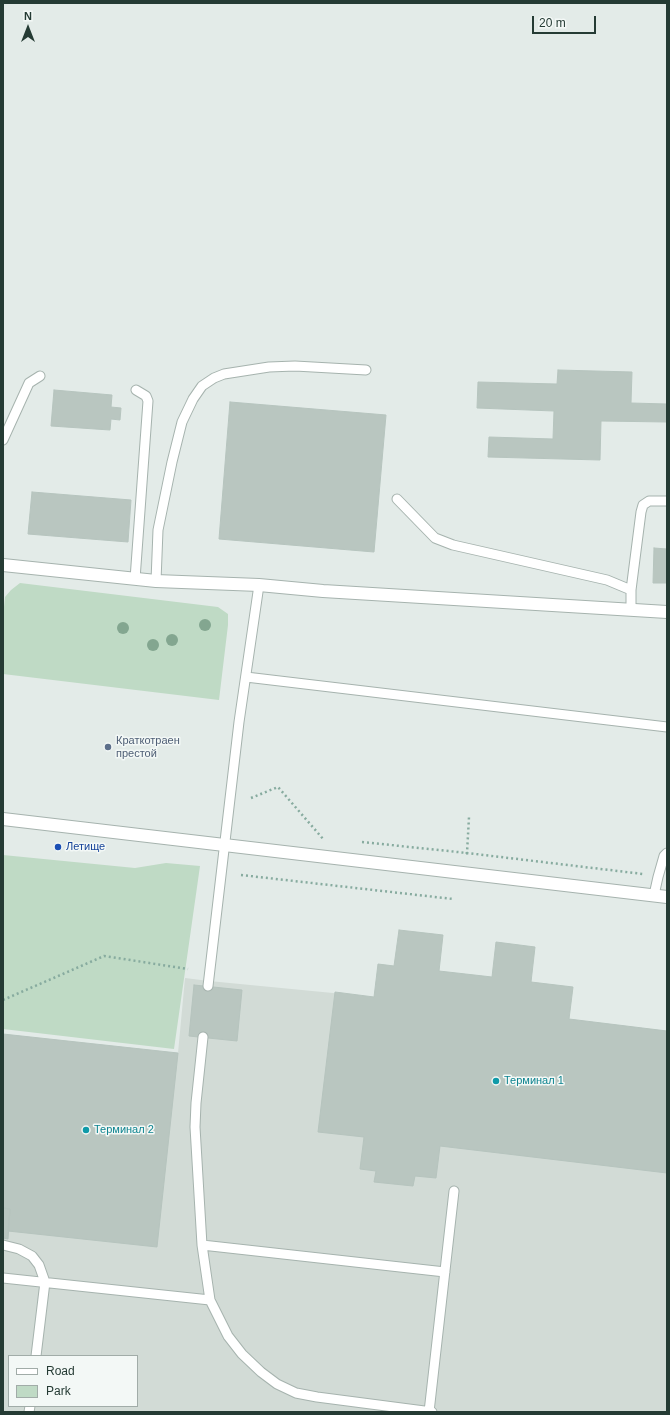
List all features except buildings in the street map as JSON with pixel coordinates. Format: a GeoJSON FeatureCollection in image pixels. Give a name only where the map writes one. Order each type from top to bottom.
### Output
{"type":"FeatureCollection","features":[{"type":"Feature","properties":{"kind":"street"},"geometry":{"type":"LineString","coordinates":[[3,565],[156,581],[259,585],[323,591],[667,612]]}},
{"type":"Feature","properties":{"kind":"street"},"geometry":{"type":"LineString","coordinates":[[3,818],[667,897]]}},
{"type":"Feature","properties":{"kind":"lane"},"geometry":{"type":"LineString","coordinates":[[156,581],[158,530],[172,462],[182,422],[193,398],[202,386],[214,378],[224,374],[269,367],[295,366],[366,370]]}},
{"type":"Feature","properties":{"kind":"lane"},"geometry":{"type":"LineString","coordinates":[[3,440],[29,383],[40,376]]}},
{"type":"Feature","properties":{"kind":"lane"},"geometry":{"type":"LineString","coordinates":[[135,579],[148,401],[146,396],[136,390]]}},
{"type":"Feature","properties":{"kind":"lane"},"geometry":{"type":"LineString","coordinates":[[397,499],[435,538],[452,545],[607,580],[631,590]]}},
{"type":"Feature","properties":{"kind":"lane"},"geometry":{"type":"LineString","coordinates":[[631,609],[631,590],[643,505],[649,502],[667,501]]}},
{"type":"Feature","properties":{"kind":"lane"},"geometry":{"type":"LineString","coordinates":[[208,986],[239,722],[259,585]]}},
{"type":"Feature","properties":{"kind":"lane"},"geometry":{"type":"LineString","coordinates":[[246,677],[667,727]]}},
{"type":"Feature","properties":{"kind":"lane"},"geometry":{"type":"LineString","coordinates":[[654,895],[664,856],[667,853]]}},
{"type":"Feature","properties":{"kind":"lane"},"geometry":{"type":"LineString","coordinates":[[203,1038],[195,1127],[202,1245],[210,1300],[228,1336],[242,1354],[261,1372],[277,1384],[296,1393],[317,1397],[430,1412],[454,1191]]}},
{"type":"Feature","properties":{"kind":"lane"},"geometry":{"type":"LineString","coordinates":[[3,1245],[19,1249],[32,1256],[39,1265],[45,1282],[36,1355]]}},
{"type":"Feature","properties":{"kind":"lane"},"geometry":{"type":"LineString","coordinates":[[202,1245],[445,1272]]}},
{"type":"Feature","properties":{"kind":"lane"},"geometry":{"type":"LineString","coordinates":[[3,1278],[210,1300]]}},
{"type":"Feature","properties":{"kind":"path"},"geometry":{"type":"LineString","coordinates":[[251,798],[278,787],[326,842]]}},
{"type":"Feature","properties":{"kind":"path"},"geometry":{"type":"LineString","coordinates":[[467,853],[469,817]]}},
{"type":"Feature","properties":{"kind":"path"},"geometry":{"type":"LineString","coordinates":[[323,838],[330,839]]}},
{"type":"Feature","properties":{"kind":"path"},"geometry":{"type":"LineString","coordinates":[[361,842],[649,875]]}},
{"type":"Feature","properties":{"kind":"path"},"geometry":{"type":"LineString","coordinates":[[462,856],[467,853]]}},
{"type":"Feature","properties":{"kind":"path"},"geometry":{"type":"LineString","coordinates":[[240,875],[453,899]]}},
{"type":"Feature","properties":{"kind":"path"},"geometry":{"type":"LineString","coordinates":[[3,1000],[104,956],[188,969]]}},
{"type":"Feature","properties":{"kind":"shaded area"},"geometry":{"type":"Polygon","coordinates":[[[399,930],[443,935],[439,971],[492,977],[496,942],[535,947],[531,982],[573,987],[569,1019],[667,1031],[667,1412],[3,1412],[3,1034],[178,1053],[185,978],[374,997],[378,964],[394,966],[399,930]]]}},
{"type":"Feature","properties":{"kind":"green space"},"geometry":{"type":"Polygon","coordinates":[[[20,583],[218,607],[228,614],[219,700],[3,674],[3,617],[5,597],[20,583]]]}},
{"type":"Feature","properties":{"kind":"green space"},"geometry":{"type":"Polygon","coordinates":[[[3,855],[135,868],[166,863],[200,866],[174,1049],[3,1029],[3,855]]]}},
{"type":"Feature","properties":{"kind":"place","name":"Краткотраен престой"},"geometry":{"type":"Point","coordinates":[108,747]}},
{"type":"Feature","properties":{"kind":"place","name":"Летище"},"geometry":{"type":"Point","coordinates":[58,847]}},
{"type":"Feature","properties":{"kind":"place","name":"Терминал 1"},"geometry":{"type":"Point","coordinates":[496,1081]}},
{"type":"Feature","properties":{"kind":"place","name":"Терминал 2"},"geometry":{"type":"Point","coordinates":[86,1130]}}]}
